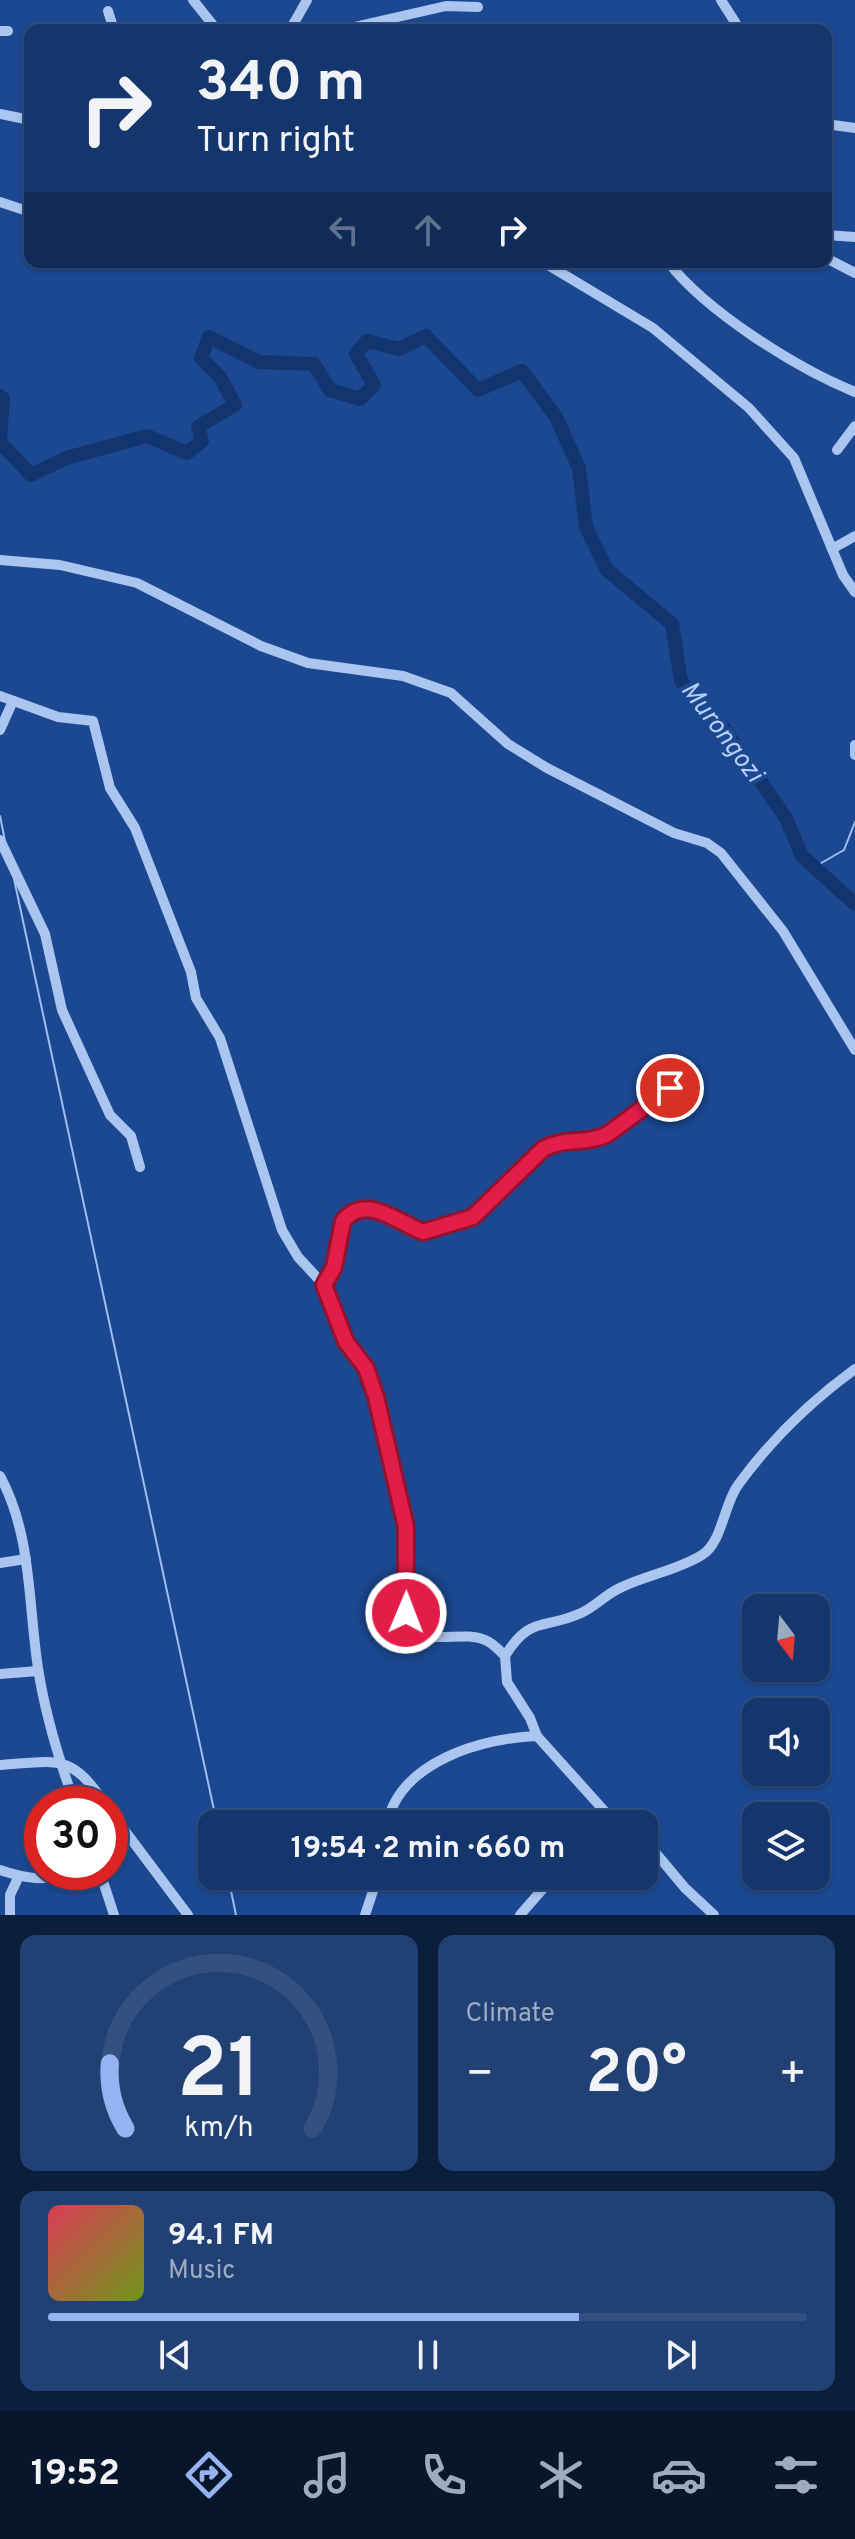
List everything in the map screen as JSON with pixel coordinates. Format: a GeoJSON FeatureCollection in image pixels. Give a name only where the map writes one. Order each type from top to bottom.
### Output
{"type":"FeatureCollection","features":[{"type":"Feature","properties":{"kind":"street"},"geometry":{"type":"LineString","coordinates":[[193,0],[212,24]]}},
{"type":"Feature","properties":{"kind":"street"},"geometry":{"type":"LineString","coordinates":[[293,24],[307,0]]}},
{"type":"Feature","properties":{"kind":"street"},"geometry":{"type":"LineString","coordinates":[[721,0],[736,24]]}},
{"type":"Feature","properties":{"kind":"street"},"geometry":{"type":"LineString","coordinates":[[372,24],[446,6],[478,7]]}},
{"type":"Feature","properties":{"kind":"street"},"geometry":{"type":"LineString","coordinates":[[108,11],[112,24]]}},
{"type":"Feature","properties":{"kind":"street"},"geometry":{"type":"LineString","coordinates":[[0,114],[24,119]]}},
{"type":"Feature","properties":{"kind":"street"},"geometry":{"type":"LineString","coordinates":[[832,125],[855,128]]}},
{"type":"Feature","properties":{"kind":"street"},"geometry":{"type":"LineString","coordinates":[[0,202],[24,210]]}},
{"type":"Feature","properties":{"kind":"street"},"geometry":{"type":"LineString","coordinates":[[832,235],[855,237]]}},
{"type":"Feature","properties":{"kind":"street"},"geometry":{"type":"LineString","coordinates":[[832,261],[855,273]]}},
{"type":"Feature","properties":{"kind":"street"},"geometry":{"type":"LineString","coordinates":[[553,268],[653,328],[749,408],[794,458],[808,484],[832,549],[855,592]]}},
{"type":"Feature","properties":{"kind":"street"},"geometry":{"type":"LineString","coordinates":[[673,268],[682,280],[755,337],[855,392]]}},
{"type":"Feature","properties":{"kind":"street"},"geometry":{"type":"LineString","coordinates":[[837,450],[855,426]]}},
{"type":"Feature","properties":{"kind":"street"},"geometry":{"type":"LineString","coordinates":[[832,549],[855,536]]}},
{"type":"Feature","properties":{"kind":"street"},"geometry":{"type":"LineString","coordinates":[[0,560],[60,565],[137,583],[261,646],[308,663],[403,676],[451,693],[508,744],[547,768],[721,853],[783,931],[855,1050]]}},
{"type":"Feature","properties":{"kind":"street"},"geometry":{"type":"LineString","coordinates":[[0,696],[58,717],[93,721],[110,788],[135,828],[191,972],[196,998],[220,1038],[282,1230],[298,1257],[324,1285],[346,1342],[366,1368],[376,1397],[406,1527],[407,1623],[412,1631],[424,1636],[484,1639],[505,1656]]}},
{"type":"Feature","properties":{"kind":"street"},"geometry":{"type":"LineString","coordinates":[[0,730],[13,701]]}},
{"type":"Feature","properties":{"kind":"street"},"geometry":{"type":"LineString","coordinates":[[855,745],[855,755]]}},
{"type":"Feature","properties":{"kind":"street"},"geometry":{"type":"LineString","coordinates":[[0,840],[47,940],[62,1010],[110,1115],[131,1136],[140,1167]]}},
{"type":"Feature","properties":{"kind":"street"},"geometry":{"type":"LineString","coordinates":[[324,1285],[334,1267],[340,1227],[348,1216],[380,1210],[423,1232],[473,1217],[543,1149],[554,1143],[597,1140],[684,1076]]}},
{"type":"Feature","properties":{"kind":"street"},"geometry":{"type":"LineString","coordinates":[[599,1810],[537,1736],[530,1718],[507,1682],[505,1656],[518,1635],[527,1629],[580,1613],[613,1591],[702,1555],[713,1540],[735,1488],[764,1453],[826,1390],[855,1369]]}},
{"type":"Feature","properties":{"kind":"street"},"geometry":{"type":"LineString","coordinates":[[0,1476],[14,1504],[26,1559],[38,1671],[59,1763],[68,1786]]}},
{"type":"Feature","properties":{"kind":"street"},"geometry":{"type":"LineString","coordinates":[[0,1563],[26,1559]]}},
{"type":"Feature","properties":{"kind":"street"},"geometry":{"type":"LineString","coordinates":[[0,1674],[38,1671]]}},
{"type":"Feature","properties":{"kind":"street"},"geometry":{"type":"LineString","coordinates":[[392,1810],[404,1792],[450,1753],[477,1743],[537,1736]]}},
{"type":"Feature","properties":{"kind":"street"},"geometry":{"type":"LineString","coordinates":[[0,1765],[68,1763],[86,1776],[93,1786]]}},
{"type":"Feature","properties":{"kind":"street"},"geometry":{"type":"LineString","coordinates":[[128,1835],[188,1915]]}},
{"type":"Feature","properties":{"kind":"street"},"geometry":{"type":"LineString","coordinates":[[658,1856],[685,1888],[714,1915]]}},
{"type":"Feature","properties":{"kind":"street"},"geometry":{"type":"LineString","coordinates":[[0,1870],[24,1878]]}},
{"type":"Feature","properties":{"kind":"street"},"geometry":{"type":"LineString","coordinates":[[10,1915],[10,1895],[18,1878]]}},
{"type":"Feature","properties":{"kind":"street"},"geometry":{"type":"LineString","coordinates":[[106,1890],[114,1915]]}},
{"type":"Feature","properties":{"kind":"street"},"geometry":{"type":"LineString","coordinates":[[365,1915],[373,1890]]}},
{"type":"Feature","properties":{"kind":"street"},"geometry":{"type":"LineString","coordinates":[[520,1915],[542,1890]]}},
{"type":"Feature","properties":{"kind":"waterway","name":"Murongozi"},"geometry":{"type":"LineString","coordinates":[[0,442],[31,475],[66,458],[147,436],[187,453],[202,441],[198,427],[235,405],[220,377],[201,358],[209,337],[259,362],[314,364],[330,390],[360,399],[374,385],[356,354],[367,341],[399,349],[426,336],[478,390],[522,371],[556,417],[579,468],[586,527],[607,570],[672,624],[681,681],[725,730],[786,818],[802,856],[855,904]]}},
{"type":"Feature","properties":{"kind":"waterway","name":"Murongozi"},"geometry":{"type":"LineString","coordinates":[[0,396],[3,398],[0,439]]}},
{"type":"Feature","properties":{"kind":"waterway"},"geometry":{"type":"LineString","coordinates":[[0,816],[5,841]]}},
{"type":"Feature","properties":{"kind":"waterway"},"geometry":{"type":"LineString","coordinates":[[816,866],[844,850],[855,822]]}},
{"type":"Feature","properties":{"kind":"waterway"},"geometry":{"type":"LineString","coordinates":[[14,879],[214,1810]]}},
{"type":"Feature","properties":{"kind":"waterway"},"geometry":{"type":"LineString","coordinates":[[231,1890],[236,1915]]}},
{"type":"Feature","properties":{"kind":"route"},"geometry":{"type":"LineString","coordinates":[[406,1613],[406,1527],[376,1397],[366,1368],[346,1342],[324,1285],[334,1267],[343,1221],[348,1216],[367,1210],[380,1210],[415,1229],[431,1232],[473,1217],[543,1149],[554,1143],[597,1140],[670,1088]]}}]}
